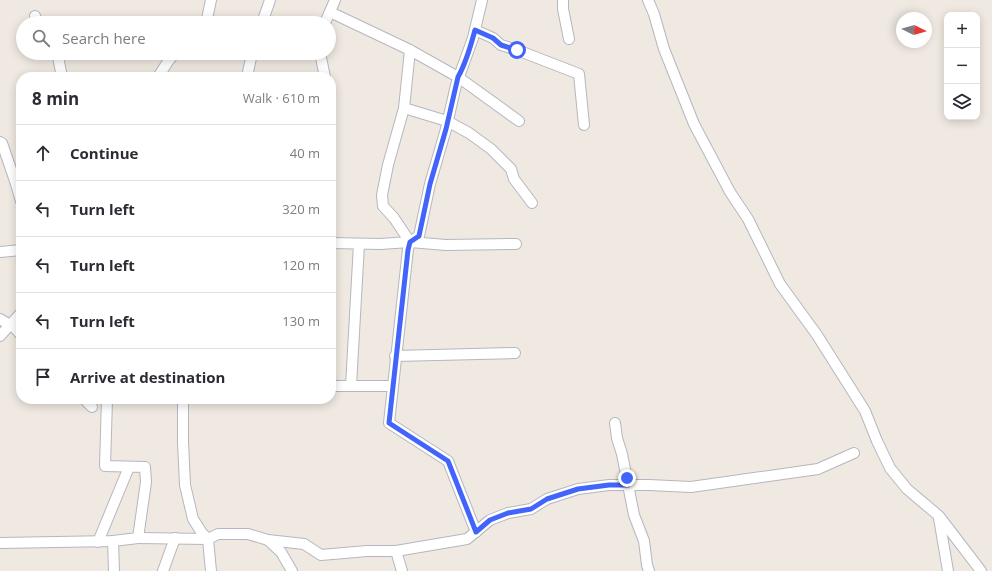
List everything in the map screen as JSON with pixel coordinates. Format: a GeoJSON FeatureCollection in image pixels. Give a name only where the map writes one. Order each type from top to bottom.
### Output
{"type":"FeatureCollection","features":[{"type":"Feature","properties":{"kind":"street"},"geometry":{"type":"LineString","coordinates":[[208,16],[211,0]]}},
{"type":"Feature","properties":{"kind":"street"},"geometry":{"type":"LineString","coordinates":[[264,16],[270,0]]}},
{"type":"Feature","properties":{"kind":"street"},"geometry":{"type":"LineString","coordinates":[[328,16],[335,0]]}},
{"type":"Feature","properties":{"kind":"street"},"geometry":{"type":"LineString","coordinates":[[476,532],[448,461],[389,423],[408,250],[410,242],[419,236],[430,184],[446,129],[458,77],[462,70],[473,38],[482,0]]}},
{"type":"Feature","properties":{"kind":"street"},"geometry":{"type":"LineString","coordinates":[[563,0],[562,9],[569,40]]}},
{"type":"Feature","properties":{"kind":"street"},"geometry":{"type":"LineString","coordinates":[[648,0],[654,14],[664,50],[694,124],[730,192],[748,219],[780,284],[817,335],[865,411],[890,468],[907,489],[938,516],[981,571]]}},
{"type":"Feature","properties":{"kind":"street"},"geometry":{"type":"LineString","coordinates":[[330,12],[410,50],[458,77],[519,121]]}},
{"type":"Feature","properties":{"kind":"street"},"geometry":{"type":"LineString","coordinates":[[475,30],[493,38],[501,45],[579,74],[584,125]]}},
{"type":"Feature","properties":{"kind":"street"},"geometry":{"type":"LineString","coordinates":[[410,50],[404,108],[388,165],[382,195],[384,206],[410,242]]}},
{"type":"Feature","properties":{"kind":"street"},"geometry":{"type":"LineString","coordinates":[[59,60],[61,72]]}},
{"type":"Feature","properties":{"kind":"street"},"geometry":{"type":"LineString","coordinates":[[161,72],[169,60]]}},
{"type":"Feature","properties":{"kind":"street"},"geometry":{"type":"LineString","coordinates":[[248,72],[251,60]]}},
{"type":"Feature","properties":{"kind":"street"},"geometry":{"type":"LineString","coordinates":[[321,60],[324,72]]}},
{"type":"Feature","properties":{"kind":"street"},"geometry":{"type":"LineString","coordinates":[[404,108],[447,121],[469,133],[491,149],[511,169],[514,180],[532,203]]}},
{"type":"Feature","properties":{"kind":"street"},"geometry":{"type":"LineString","coordinates":[[0,142],[2,143],[16,184]]}},
{"type":"Feature","properties":{"kind":"street"},"geometry":{"type":"LineString","coordinates":[[336,243],[380,244],[410,242],[446,245],[516,244]]}},
{"type":"Feature","properties":{"kind":"street"},"geometry":{"type":"LineString","coordinates":[[351,386],[359,244]]}},
{"type":"Feature","properties":{"kind":"street"},"geometry":{"type":"LineString","coordinates":[[0,252],[16,250]]}},
{"type":"Feature","properties":{"kind":"street"},"geometry":{"type":"LineString","coordinates":[[0,336],[16,318]]}},
{"type":"Feature","properties":{"kind":"street"},"geometry":{"type":"LineString","coordinates":[[0,319],[16,330]]}},
{"type":"Feature","properties":{"kind":"street"},"geometry":{"type":"LineString","coordinates":[[396,356],[515,352]]}},
{"type":"Feature","properties":{"kind":"street"},"geometry":{"type":"LineString","coordinates":[[336,386],[392,386]]}},
{"type":"Feature","properties":{"kind":"street"},"geometry":{"type":"LineString","coordinates":[[88,404],[92,408]]}},
{"type":"Feature","properties":{"kind":"street"},"geometry":{"type":"LineString","coordinates":[[107,404],[105,466],[145,467],[146,482],[138,538]]}},
{"type":"Feature","properties":{"kind":"street"},"geometry":{"type":"LineString","coordinates":[[183,404],[185,485],[193,519],[202,533],[208,538],[211,571]]}},
{"type":"Feature","properties":{"kind":"street"},"geometry":{"type":"LineString","coordinates":[[615,423],[616,438],[622,454],[634,515],[644,541],[649,571]]}},
{"type":"Feature","properties":{"kind":"street"},"geometry":{"type":"LineString","coordinates":[[0,543],[98,542],[138,538],[208,538],[218,534],[248,534],[268,540],[304,544],[321,555],[367,551],[396,551],[467,540],[490,520],[508,513],[531,509],[547,499],[578,489],[609,485],[649,485],[691,488],[818,469],[854,453]]}},
{"type":"Feature","properties":{"kind":"street"},"geometry":{"type":"LineString","coordinates":[[98,542],[129,467]]}},
{"type":"Feature","properties":{"kind":"street"},"geometry":{"type":"LineString","coordinates":[[938,516],[948,571]]}},
{"type":"Feature","properties":{"kind":"street"},"geometry":{"type":"LineString","coordinates":[[163,571],[175,538]]}},
{"type":"Feature","properties":{"kind":"street"},"geometry":{"type":"LineString","coordinates":[[268,540],[281,552],[292,571]]}},
{"type":"Feature","properties":{"kind":"street"},"geometry":{"type":"LineString","coordinates":[[113,541],[114,571]]}},
{"type":"Feature","properties":{"kind":"street"},"geometry":{"type":"LineString","coordinates":[[396,551],[402,571]]}},
{"type":"Feature","properties":{"kind":"route"},"geometry":{"type":"LineString","coordinates":[[517,50],[501,45],[493,38],[475,30],[462,70],[458,77],[446,129],[430,184],[419,236],[410,242],[408,250],[389,423],[448,461],[476,532],[490,520],[508,513],[531,509],[547,499],[578,489],[609,485],[628,485],[627,478]]}}]}
